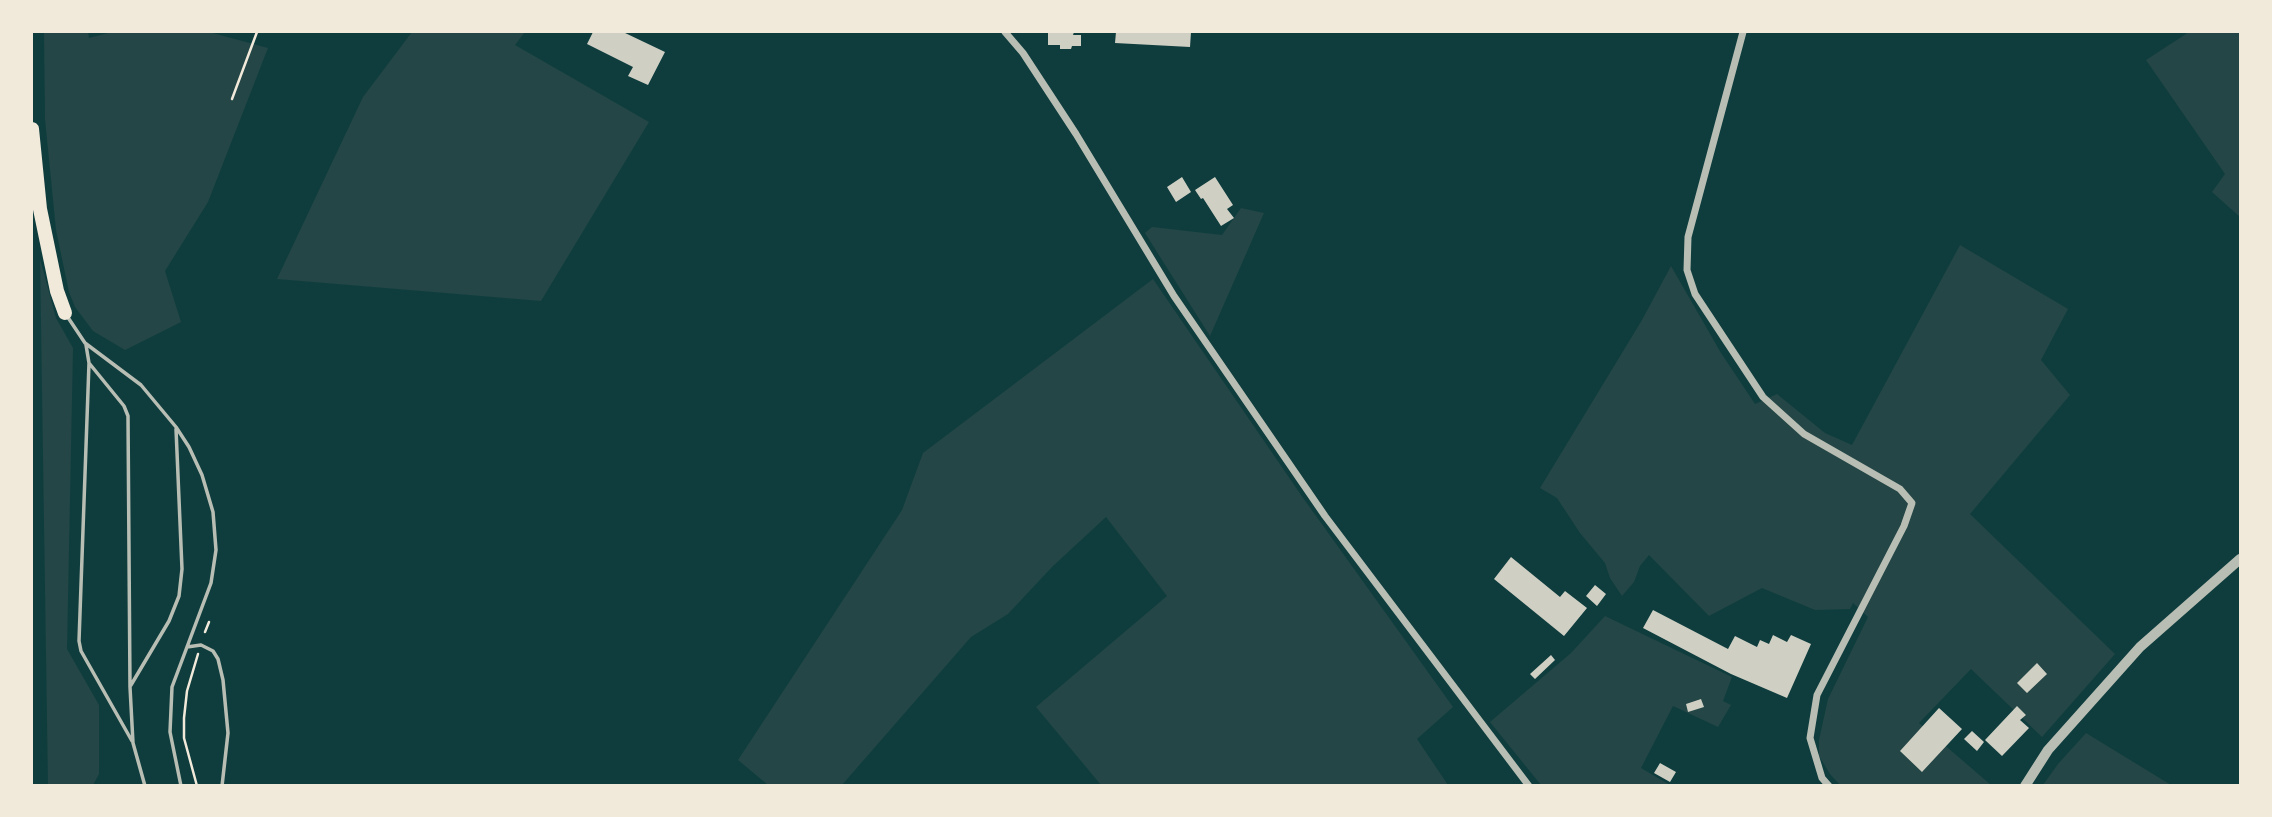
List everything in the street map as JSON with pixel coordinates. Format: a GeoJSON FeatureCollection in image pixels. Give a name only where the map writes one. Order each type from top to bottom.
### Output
{"type":"FeatureCollection","features":[{"type":"Feature","properties":{"kind":"highway"},"geometry":{"type":"LineString","coordinates":[[32,129],[40,209],[57,291],[65,313]]}},
{"type":"Feature","properties":{"kind":"street"},"geometry":{"type":"LineString","coordinates":[[1004,32],[1023,52],[1174,296],[1318,505],[1529,786]]}},
{"type":"Feature","properties":{"kind":"street"},"geometry":{"type":"LineString","coordinates":[[1743,32],[1688,237],[1686,270],[1695,294],[1763,397],[1804,434],[1900,489],[1912,503],[1904,526],[1818,695],[1810,738],[1822,778],[1829,786]]}},
{"type":"Feature","properties":{"kind":"street"},"geometry":{"type":"LineString","coordinates":[[2025,786],[2048,750],[2140,647],[2241,559]]}},
{"type":"Feature","properties":{"kind":"lane"},"geometry":{"type":"LineString","coordinates":[[65,313],[85,343],[141,385],[176,427],[202,475],[213,512],[216,550],[211,583],[172,687],[170,732],[181,786]]}},
{"type":"Feature","properties":{"kind":"lane"},"geometry":{"type":"LineString","coordinates":[[85,343],[89,363],[79,641],[81,651],[133,743]]}},
{"type":"Feature","properties":{"kind":"lane"},"geometry":{"type":"LineString","coordinates":[[89,363],[124,406],[128,416],[130,687],[133,743],[145,786]]}},
{"type":"Feature","properties":{"kind":"lane"},"geometry":{"type":"LineString","coordinates":[[130,687],[169,621],[179,596],[182,569],[176,427]]}},
{"type":"Feature","properties":{"kind":"lane"},"geometry":{"type":"LineString","coordinates":[[187,647],[201,645],[213,651],[218,659],[223,680],[228,733],[222,786]]}},
{"type":"Feature","properties":{"kind":"path"},"geometry":{"type":"LineString","coordinates":[[232,99],[257,32]]}},
{"type":"Feature","properties":{"kind":"path"},"geometry":{"type":"LineString","coordinates":[[197,786],[184,738],[184,718],[187,691],[209,622]]}},
{"type":"Feature","properties":{"kind":"shaded area"},"geometry":{"type":"Polygon","coordinates":[[[44,32],[88,32],[89,38],[112,32],[209,32],[268,48],[208,202],[165,271],[181,322],[125,350],[93,331],[75,307],[69,292],[56,230],[45,119],[44,32]]]}},
{"type":"Feature","properties":{"kind":"shaded area"},"geometry":{"type":"Polygon","coordinates":[[[412,32],[525,32],[515,45],[649,122],[541,301],[277,279],[363,97],[412,32]]]}},
{"type":"Feature","properties":{"kind":"shaded area"},"geometry":{"type":"Polygon","coordinates":[[[2189,32],[2240,32],[2240,217],[2212,192],[2225,174],[2146,60],[2189,32]]]}},
{"type":"Feature","properties":{"kind":"shaded area"},"geometry":{"type":"Polygon","coordinates":[[[1241,208],[1264,213],[1210,336],[1145,233],[1152,227],[1222,235],[1241,208]]]}},
{"type":"Feature","properties":{"kind":"shaded area"},"geometry":{"type":"Polygon","coordinates":[[[1960,245],[2068,309],[2041,360],[2070,395],[1970,514],[2115,654],[2042,737],[1971,669],[1919,723],[1991,785],[1840,785],[1819,756],[1819,740],[1828,699],[1868,617],[1853,603],[1850,609],[1815,610],[1762,588],[1709,616],[1649,555],[1640,566],[1634,582],[1622,596],[1610,578],[1605,563],[1580,533],[1557,498],[1540,488],[1642,320],[1671,266],[1721,353],[1755,404],[1777,394],[1825,433],[1852,445],[1960,245]]]}},
{"type":"Feature","properties":{"kind":"shaded area"},"geometry":{"type":"Polygon","coordinates":[[[40,259],[56,318],[73,348],[67,649],[99,705],[99,774],[93,785],[48,785],[40,259]]]}},
{"type":"Feature","properties":{"kind":"shaded area"},"geometry":{"type":"Polygon","coordinates":[[[1153,279],[1301,495],[1453,707],[1417,739],[1448,785],[1101,785],[1036,707],[1167,596],[1106,517],[1052,567],[1008,614],[971,637],[842,785],[768,785],[738,760],[902,510],[923,453],[1153,279]]]}},
{"type":"Feature","properties":{"kind":"shaded area"},"geometry":{"type":"Polygon","coordinates":[[[1605,616],[1732,677],[1723,701],[1731,705],[1718,727],[1673,706],[1641,768],[1670,785],[1541,785],[1490,722],[1571,653],[1605,616]]]}},
{"type":"Feature","properties":{"kind":"shaded area"},"geometry":{"type":"Polygon","coordinates":[[[2086,733],[2171,785],[2043,785],[2086,733]]]}},
{"type":"Feature","properties":{"kind":"building"},"geometry":{"type":"Polygon","coordinates":[[[593,32],[623,32],[665,52],[648,85],[628,76],[633,67],[587,44],[593,32]]]}},
{"type":"Feature","properties":{"kind":"building"},"geometry":{"type":"Polygon","coordinates":[[[1048,32],[1074,32],[1073,35],[1081,35],[1081,46],[1060,49],[1060,45],[1048,45],[1048,32]]]}},
{"type":"Feature","properties":{"kind":"building"},"geometry":{"type":"Polygon","coordinates":[[[1116,32],[1191,32],[1190,47],[1115,43],[1116,32]]]}},
{"type":"Feature","properties":{"kind":"building"},"geometry":{"type":"Polygon","coordinates":[[[1182,177],[1191,192],[1176,202],[1167,187],[1182,177]]]}},
{"type":"Feature","properties":{"kind":"building"},"geometry":{"type":"Polygon","coordinates":[[[1215,177],[1233,205],[1227,209],[1234,218],[1221,226],[1195,190],[1215,177]]]}},
{"type":"Feature","properties":{"kind":"building"},"geometry":{"type":"Polygon","coordinates":[[[1511,557],[1560,597],[1565,591],[1587,608],[1564,636],[1494,579],[1511,557]]]}},
{"type":"Feature","properties":{"kind":"building"},"geometry":{"type":"Polygon","coordinates":[[[1595,585],[1606,594],[1597,606],[1586,596],[1595,585]]]}},
{"type":"Feature","properties":{"kind":"building"},"geometry":{"type":"Polygon","coordinates":[[[1653,610],[1728,649],[1735,636],[1757,647],[1760,640],[1769,644],[1773,635],[1787,642],[1791,635],[1811,644],[1787,698],[1731,674],[1643,628],[1653,610]]]}},
{"type":"Feature","properties":{"kind":"building"},"geometry":{"type":"Polygon","coordinates":[[[1551,655],[1555,660],[1535,679],[1530,674],[1551,655]]]}},
{"type":"Feature","properties":{"kind":"building"},"geometry":{"type":"Polygon","coordinates":[[[2037,663],[2047,674],[2027,693],[2017,683],[2037,663]]]}},
{"type":"Feature","properties":{"kind":"building"},"geometry":{"type":"Polygon","coordinates":[[[1701,699],[1704,707],[1688,712],[1686,704],[1701,699]]]}},
{"type":"Feature","properties":{"kind":"building"},"geometry":{"type":"Polygon","coordinates":[[[2017,706],[2026,715],[2020,720],[2029,728],[2002,756],[1985,740],[2017,706]]]}},
{"type":"Feature","properties":{"kind":"building"},"geometry":{"type":"Polygon","coordinates":[[[1939,708],[1962,729],[1922,772],[1900,751],[1939,708]]]}},
{"type":"Feature","properties":{"kind":"building"},"geometry":{"type":"Polygon","coordinates":[[[1972,731],[1984,742],[1977,751],[1964,739],[1972,731]]]}},
{"type":"Feature","properties":{"kind":"building"},"geometry":{"type":"Polygon","coordinates":[[[1660,763],[1676,772],[1670,782],[1654,773],[1660,763]]]}}]}
